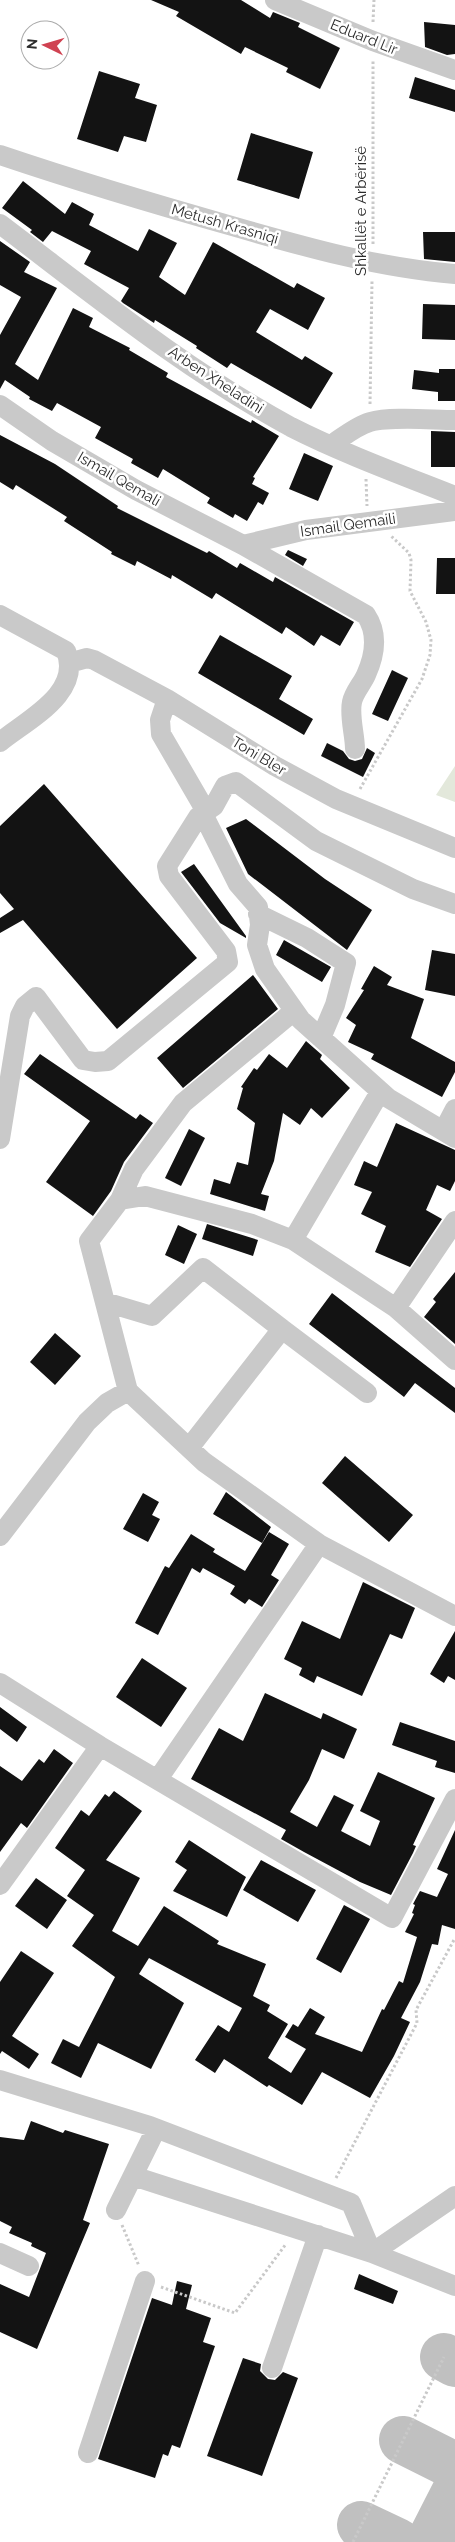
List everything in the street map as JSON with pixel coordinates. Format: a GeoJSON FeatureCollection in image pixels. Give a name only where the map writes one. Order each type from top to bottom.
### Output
{"type":"FeatureCollection","features":[{"type":"Feature","properties":{"kind":"street","name":"Eduard Lir"},"geometry":{"type":"LineString","coordinates":[[275,0],[373,41],[455,70]]}},
{"type":"Feature","properties":{"kind":"street","name":"Metush Krasniqi"},"geometry":{"type":"LineString","coordinates":[[0,155],[113,192],[282,241],[372,263],[455,274]]}},
{"type":"Feature","properties":{"kind":"street","name":"Arben Xheladini"},"geometry":{"type":"LineString","coordinates":[[0,224],[111,309],[217,383],[292,427],[455,496]]}},
{"type":"Feature","properties":{"kind":"street","name":"Ismail Qemali"},"geometry":{"type":"LineString","coordinates":[[0,405],[52,440],[119,480],[244,545],[285,571],[351,605],[366,615],[373,626],[373,655],[352,704],[355,749]]}},
{"type":"Feature","properties":{"kind":"street"},"geometry":{"type":"LineString","coordinates":[[331,445],[358,427],[382,419],[455,420]]}},
{"type":"Feature","properties":{"kind":"street","name":"Ismail Qemaili"},"geometry":{"type":"LineString","coordinates":[[244,545],[306,530],[455,511]]}},
{"type":"Feature","properties":{"kind":"street"},"geometry":{"type":"LineString","coordinates":[[0,615],[67,657],[68,676],[62,692],[0,742]]}},
{"type":"Feature","properties":{"kind":"street","name":"Toni Bler"},"geometry":{"type":"LineString","coordinates":[[67,657],[94,660],[167,699],[275,766],[350,806],[455,848]]}},
{"type":"Feature","properties":{"kind":"street"},"geometry":{"type":"LineString","coordinates":[[167,699],[160,720],[161,734],[204,808],[203,814],[238,884],[258,908],[257,945],[260,957],[272,981],[294,1011],[380,1092],[449,1134],[455,1109]]}},
{"type":"Feature","properties":{"kind":"street"},"geometry":{"type":"LineString","coordinates":[[0,1139],[20,1016],[25,1006],[36,997],[83,1060],[95,1062],[108,1061],[228,962],[226,951],[167,871],[170,860],[198,817],[214,806],[225,786],[236,782],[316,841],[414,889],[455,904]]}},
{"type":"Feature","properties":{"kind":"street"},"geometry":{"type":"LineString","coordinates":[[258,914],[307,938],[346,963],[335,1005],[321,1038]]}},
{"type":"Feature","properties":{"kind":"street"},"geometry":{"type":"LineString","coordinates":[[294,1011],[184,1103],[134,1170],[120,1200],[89,1241],[128,1391],[204,1462],[319,1544],[455,1616]]}},
{"type":"Feature","properties":{"kind":"street"},"geometry":{"type":"LineString","coordinates":[[294,1240],[380,1092]]}},
{"type":"Feature","properties":{"kind":"street"},"geometry":{"type":"LineString","coordinates":[[120,1200],[145,1196],[252,1224],[294,1240],[396,1308],[455,1360]]}},
{"type":"Feature","properties":{"kind":"street"},"geometry":{"type":"LineString","coordinates":[[396,1308],[455,1221]]}},
{"type":"Feature","properties":{"kind":"street"},"geometry":{"type":"LineString","coordinates":[[105,1302],[152,1316],[202,1268],[367,1394]]}},
{"type":"Feature","properties":{"kind":"street"},"geometry":{"type":"LineString","coordinates":[[189,1448],[282,1329]]}},
{"type":"Feature","properties":{"kind":"street"},"geometry":{"type":"LineString","coordinates":[[0,1536],[86,1422],[107,1403],[128,1391]]}},
{"type":"Feature","properties":{"kind":"street"},"geometry":{"type":"LineString","coordinates":[[158,1779],[319,1544]]}},
{"type":"Feature","properties":{"kind":"street"},"geometry":{"type":"LineString","coordinates":[[0,1682],[100,1746],[392,1918],[455,1798]]}},
{"type":"Feature","properties":{"kind":"street"},"geometry":{"type":"LineString","coordinates":[[0,1885],[100,1746]]}},
{"type":"Feature","properties":{"kind":"street"},"geometry":{"type":"LineString","coordinates":[[0,2080],[156,2129],[352,2202],[372,2254]]}},
{"type":"Feature","properties":{"kind":"street"},"geometry":{"type":"LineString","coordinates":[[116,2210],[156,2129]]}},
{"type":"Feature","properties":{"kind":"street"},"geometry":{"type":"LineString","coordinates":[[132,2176],[318,2235],[455,2286]]}},
{"type":"Feature","properties":{"kind":"street"},"geometry":{"type":"LineString","coordinates":[[372,2254],[455,2196]]}},
{"type":"Feature","properties":{"kind":"street"},"geometry":{"type":"LineString","coordinates":[[272,2368],[318,2235]]}},
{"type":"Feature","properties":{"kind":"street"},"geometry":{"type":"LineString","coordinates":[[0,2253],[30,2266]]}},
{"type":"Feature","properties":{"kind":"street"},"geometry":{"type":"LineString","coordinates":[[88,2453],[145,2281]]}},
{"type":"Feature","properties":{"kind":"path","name":"Shkallët e Arbërisë"},"geometry":{"type":"LineString","coordinates":[[370,422],[374,0]]}},
{"type":"Feature","properties":{"kind":"path"},"geometry":{"type":"LineString","coordinates":[[350,806],[422,679],[430,655],[431,640],[426,622],[410,591],[411,560],[409,553],[375,521],[365,459]]}},
{"type":"Feature","properties":{"kind":"path"},"geometry":{"type":"LineString","coordinates":[[353,2542],[444,2357]]}},
{"type":"Feature","properties":{"kind":"shaded area"},"geometry":{"type":"Polygon","coordinates":[[[455,766],[455,802],[436,795],[455,766]]]}},
{"type":"Feature","properties":{"kind":"building"},"geometry":{"type":"Polygon","coordinates":[[[151,0],[241,0],[270,18],[273,12],[300,23],[298,27],[340,48],[320,89],[286,72],[288,68],[245,47],[241,54],[176,16],[179,12],[151,0]]]}},
{"type":"Feature","properties":{"kind":"building"},"geometry":{"type":"Polygon","coordinates":[[[424,22],[455,25],[455,54],[447,55],[425,47],[424,22]]]}},
{"type":"Feature","properties":{"kind":"building"},"geometry":{"type":"Polygon","coordinates":[[[99,71],[140,84],[135,98],[157,105],[146,142],[124,136],[118,152],[77,139],[99,71]]]}},
{"type":"Feature","properties":{"kind":"building"},"geometry":{"type":"Polygon","coordinates":[[[415,77],[455,90],[455,112],[409,98],[415,77]]]}},
{"type":"Feature","properties":{"kind":"building"},"geometry":{"type":"Polygon","coordinates":[[[251,133],[313,152],[299,199],[237,180],[251,133]]]}},
{"type":"Feature","properties":{"kind":"building"},"geometry":{"type":"Polygon","coordinates":[[[23,181],[65,214],[72,202],[94,214],[89,225],[138,251],[149,229],[177,243],[159,277],[185,295],[213,242],[294,288],[297,283],[325,298],[308,330],[270,309],[256,332],[302,360],[305,356],[333,373],[311,409],[231,363],[227,368],[196,348],[197,346],[155,320],[154,323],[123,303],[121,301],[129,288],[84,264],[91,251],[52,231],[43,242],[30,232],[32,230],[2,208],[23,181]]]}},
{"type":"Feature","properties":{"kind":"building"},"geometry":{"type":"Polygon","coordinates":[[[423,232],[455,232],[455,262],[424,259],[423,232]]]}},
{"type":"Feature","properties":{"kind":"building"},"geometry":{"type":"Polygon","coordinates":[[[0,241],[30,262],[24,272],[57,288],[15,364],[38,380],[73,308],[93,318],[89,327],[130,348],[129,350],[168,373],[166,377],[251,423],[252,420],[279,436],[253,477],[255,478],[252,484],[269,493],[263,505],[258,502],[247,521],[235,514],[233,518],[207,503],[210,498],[163,469],[158,478],[131,463],[133,459],[95,438],[101,427],[57,403],[52,411],[29,399],[30,397],[5,380],[0,389],[0,335],[21,297],[0,285],[0,241]]]}},
{"type":"Feature","properties":{"kind":"building"},"geometry":{"type":"Polygon","coordinates":[[[423,304],[455,305],[455,340],[422,339],[423,304]]]}},
{"type":"Feature","properties":{"kind":"building"},"geometry":{"type":"Polygon","coordinates":[[[439,369],[455,369],[455,401],[438,401],[438,392],[412,389],[414,370],[439,373],[439,369]]]}},
{"type":"Feature","properties":{"kind":"building"},"geometry":{"type":"Polygon","coordinates":[[[431,431],[455,432],[455,467],[431,467],[431,431]]]}},
{"type":"Feature","properties":{"kind":"building"},"geometry":{"type":"Polygon","coordinates":[[[0,435],[55,464],[118,506],[117,508],[207,553],[209,551],[237,568],[240,563],[273,582],[275,577],[354,622],[340,646],[321,635],[314,646],[286,627],[282,634],[216,593],[212,599],[172,575],[171,579],[137,561],[135,566],[111,554],[112,552],[64,521],[67,517],[16,485],[13,490],[0,482],[0,435]]]}},
{"type":"Feature","properties":{"kind":"building"},"geometry":{"type":"Polygon","coordinates":[[[304,453],[333,466],[318,501],[289,489],[304,453]]]}},
{"type":"Feature","properties":{"kind":"building"},"geometry":{"type":"Polygon","coordinates":[[[288,550],[307,559],[303,566],[285,555],[288,550]]]}},
{"type":"Feature","properties":{"kind":"building"},"geometry":{"type":"Polygon","coordinates":[[[437,558],[455,558],[455,594],[436,594],[437,558]]]}},
{"type":"Feature","properties":{"kind":"building"},"geometry":{"type":"Polygon","coordinates":[[[220,635],[292,676],[279,699],[313,719],[304,735],[198,673],[220,635]]]}},
{"type":"Feature","properties":{"kind":"building"},"geometry":{"type":"Polygon","coordinates":[[[392,670],[408,678],[388,721],[372,714],[392,670]]]}},
{"type":"Feature","properties":{"kind":"building"},"geometry":{"type":"Polygon","coordinates":[[[327,743],[343,751],[349,759],[355,761],[362,759],[367,748],[375,753],[363,777],[321,756],[327,743]]]}},
{"type":"Feature","properties":{"kind":"building"},"geometry":{"type":"Polygon","coordinates":[[[44,784],[197,958],[117,1029],[23,920],[0,933],[0,918],[14,909],[0,893],[0,826],[44,784]]]}},
{"type":"Feature","properties":{"kind":"building"},"geometry":{"type":"Polygon","coordinates":[[[246,819],[325,879],[372,910],[347,950],[248,874],[226,828],[246,819]]]}},
{"type":"Feature","properties":{"kind":"building"},"geometry":{"type":"Polygon","coordinates":[[[194,864],[246,938],[220,923],[181,872],[194,864]]]}},
{"type":"Feature","properties":{"kind":"building"},"geometry":{"type":"Polygon","coordinates":[[[284,940],[331,967],[322,982],[276,955],[284,940]]]}},
{"type":"Feature","properties":{"kind":"building"},"geometry":{"type":"Polygon","coordinates":[[[432,950],[455,954],[455,996],[425,990],[432,950]]]}},
{"type":"Feature","properties":{"kind":"building"},"geometry":{"type":"Polygon","coordinates":[[[374,966],[392,977],[387,985],[424,999],[411,1038],[455,1062],[455,1072],[442,1097],[371,1059],[374,1054],[348,1042],[356,1025],[346,1018],[364,990],[361,989],[374,966]]]}},
{"type":"Feature","properties":{"kind":"building"},"geometry":{"type":"Polygon","coordinates":[[[253,975],[278,1009],[183,1088],[157,1058],[253,975]]]}},
{"type":"Feature","properties":{"kind":"building"},"geometry":{"type":"Polygon","coordinates":[[[306,1041],[322,1055],[320,1059],[350,1088],[322,1118],[311,1108],[300,1125],[283,1113],[274,1161],[261,1194],[269,1196],[265,1211],[210,1194],[214,1179],[230,1184],[237,1162],[248,1165],[255,1123],[237,1109],[243,1088],[241,1087],[254,1068],[257,1070],[269,1054],[287,1068],[306,1041]]]}},
{"type":"Feature","properties":{"kind":"building"},"geometry":{"type":"Polygon","coordinates":[[[40,1054],[136,1119],[140,1114],[153,1123],[124,1162],[111,1191],[93,1216],[46,1182],[90,1121],[24,1074],[40,1054]]]}},
{"type":"Feature","properties":{"kind":"building"},"geometry":{"type":"Polygon","coordinates":[[[396,1123],[455,1150],[455,1181],[450,1191],[437,1185],[426,1210],[442,1219],[410,1267],[375,1252],[386,1226],[361,1214],[372,1192],[354,1185],[364,1161],[377,1167],[396,1123]]]}},
{"type":"Feature","properties":{"kind":"building"},"geometry":{"type":"Polygon","coordinates":[[[189,1129],[205,1138],[181,1186],[165,1178],[189,1129]]]}},
{"type":"Feature","properties":{"kind":"building"},"geometry":{"type":"Polygon","coordinates":[[[207,1224],[258,1240],[253,1256],[202,1239],[207,1224]]]}},
{"type":"Feature","properties":{"kind":"building"},"geometry":{"type":"Polygon","coordinates":[[[178,1225],[197,1234],[184,1264],[165,1255],[178,1225]]]}},
{"type":"Feature","properties":{"kind":"building"},"geometry":{"type":"Polygon","coordinates":[[[455,1272],[455,1344],[424,1317],[436,1302],[433,1299],[455,1272]]]}},
{"type":"Feature","properties":{"kind":"building"},"geometry":{"type":"Polygon","coordinates":[[[332,1293],[455,1388],[455,1413],[415,1383],[404,1397],[309,1324],[332,1293]]]}},
{"type":"Feature","properties":{"kind":"building"},"geometry":{"type":"Polygon","coordinates":[[[55,1333],[81,1356],[55,1385],[30,1362],[55,1333]]]}},
{"type":"Feature","properties":{"kind":"building"},"geometry":{"type":"Polygon","coordinates":[[[345,1456],[413,1515],[389,1542],[322,1483],[345,1456]]]}},
{"type":"Feature","properties":{"kind":"building"},"geometry":{"type":"Polygon","coordinates":[[[226,1492],[271,1527],[262,1543],[213,1514],[226,1492]]]}},
{"type":"Feature","properties":{"kind":"building"},"geometry":{"type":"Polygon","coordinates":[[[143,1493],[159,1502],[152,1515],[160,1519],[148,1542],[123,1529],[143,1493]]]}},
{"type":"Feature","properties":{"kind":"building"},"geometry":{"type":"Polygon","coordinates":[[[269,1532],[289,1544],[271,1575],[279,1580],[262,1607],[249,1599],[245,1604],[230,1594],[235,1586],[203,1568],[200,1573],[192,1568],[158,1635],[135,1623],[165,1566],[169,1568],[191,1534],[215,1549],[213,1552],[245,1571],[269,1532]]]}},
{"type":"Feature","properties":{"kind":"building"},"geometry":{"type":"Polygon","coordinates":[[[363,1582],[415,1608],[402,1639],[390,1634],[362,1696],[317,1676],[314,1683],[299,1675],[302,1668],[284,1659],[302,1621],[340,1639],[363,1582]]]}},
{"type":"Feature","properties":{"kind":"building"},"geometry":{"type":"Polygon","coordinates":[[[455,1631],[455,1680],[448,1676],[444,1683],[430,1674],[455,1631]]]}},
{"type":"Feature","properties":{"kind":"building"},"geometry":{"type":"Polygon","coordinates":[[[142,1658],[187,1688],[161,1727],[116,1697],[142,1658]]]}},
{"type":"Feature","properties":{"kind":"building"},"geometry":{"type":"Polygon","coordinates":[[[265,1693],[321,1719],[323,1713],[357,1729],[344,1759],[322,1749],[309,1780],[290,1812],[317,1827],[334,1795],[354,1805],[341,1831],[370,1846],[380,1821],[360,1811],[378,1772],[435,1798],[413,1845],[416,1846],[413,1853],[391,1895],[360,1882],[281,1839],[286,1830],[191,1779],[219,1728],[243,1741],[265,1693]]]}},
{"type":"Feature","properties":{"kind":"building"},"geometry":{"type":"Polygon","coordinates":[[[0,1707],[27,1727],[17,1742],[0,1729],[0,1707]]]}},
{"type":"Feature","properties":{"kind":"building"},"geometry":{"type":"Polygon","coordinates":[[[400,1722],[455,1741],[455,1773],[435,1767],[437,1761],[392,1745],[400,1722]]]}},
{"type":"Feature","properties":{"kind":"building"},"geometry":{"type":"Polygon","coordinates":[[[54,1749],[73,1763],[27,1828],[21,1823],[0,1852],[0,1766],[22,1781],[39,1759],[44,1763],[54,1749]]]}},
{"type":"Feature","properties":{"kind":"building"},"geometry":{"type":"Polygon","coordinates":[[[114,1791],[142,1811],[106,1860],[140,1878],[112,1931],[138,1946],[164,1906],[219,1941],[217,1944],[266,1964],[253,1996],[270,2005],[267,2011],[288,2024],[268,2058],[291,2073],[306,2049],[285,2037],[293,2024],[298,2027],[310,2008],[325,2017],[315,2034],[362,2052],[382,2009],[384,2010],[399,1981],[403,1983],[417,1937],[405,1932],[414,1914],[412,1913],[415,1905],[413,1904],[420,1891],[437,1897],[448,1874],[437,1869],[455,1830],[455,1929],[442,1925],[438,1945],[432,1944],[420,1982],[401,2018],[410,2022],[394,2056],[370,2098],[322,2072],[302,2105],[269,2085],[267,2087],[224,2059],[215,2073],[195,2060],[218,2025],[229,2032],[242,2008],[149,1958],[139,1974],[184,2003],[151,2069],[98,2043],[81,2078],[51,2063],[63,2039],[79,2047],[115,1977],[72,1946],[94,1915],[67,1896],[85,1870],[55,1848],[81,1810],[89,1816],[105,1794],[109,1797],[114,1791]]]}},
{"type":"Feature","properties":{"kind":"building"},"geometry":{"type":"Polygon","coordinates":[[[189,1840],[246,1877],[227,1917],[173,1891],[187,1870],[175,1862],[189,1840]]]}},
{"type":"Feature","properties":{"kind":"building"},"geometry":{"type":"Polygon","coordinates":[[[261,1860],[316,1890],[298,1922],[243,1890],[261,1860]]]}},
{"type":"Feature","properties":{"kind":"building"},"geometry":{"type":"Polygon","coordinates":[[[36,1878],[67,1900],[47,1929],[15,1906],[36,1878]]]}},
{"type":"Feature","properties":{"kind":"building"},"geometry":{"type":"Polygon","coordinates":[[[344,1905],[370,1919],[341,1973],[316,1959],[344,1905]]]}},
{"type":"Feature","properties":{"kind":"building"},"geometry":{"type":"Polygon","coordinates":[[[21,1951],[54,1973],[12,2036],[39,2054],[29,2069],[2,2051],[0,2054],[0,1982],[21,1951]]]}},
{"type":"Feature","properties":{"kind":"building"},"geometry":{"type":"Polygon","coordinates":[[[31,2121],[63,2133],[65,2130],[109,2144],[83,2220],[90,2223],[37,2349],[0,2332],[0,2284],[29,2297],[46,2253],[31,2246],[32,2243],[9,2233],[12,2227],[0,2221],[0,2137],[24,2140],[31,2121]]]}},
{"type":"Feature","properties":{"kind":"building"},"geometry":{"type":"Polygon","coordinates":[[[359,2274],[398,2291],[393,2304],[354,2289],[359,2274]]]}},
{"type":"Feature","properties":{"kind":"building"},"geometry":{"type":"Polygon","coordinates":[[[177,2281],[192,2285],[186,2309],[211,2318],[203,2342],[215,2346],[180,2448],[172,2445],[168,2456],[163,2454],[155,2478],[98,2459],[152,2298],[172,2305],[177,2281]]]}},
{"type":"Feature","properties":{"kind":"building"},"geometry":{"type":"Polygon","coordinates":[[[243,2358],[261,2364],[260,2371],[268,2379],[275,2380],[283,2372],[298,2378],[262,2476],[207,2456],[243,2358]]]}},
{"type":"Feature","properties":{"kind":"taxiway"},"geometry":{"type":"LineString","coordinates":[[444,2357],[455,2363]]}},
{"type":"Feature","properties":{"kind":"taxiway"},"geometry":{"type":"LineString","coordinates":[[403,2440],[455,2466]]}},
{"type":"Feature","properties":{"kind":"taxiway"},"geometry":{"type":"LineString","coordinates":[[430,2542],[455,2493]]}},
{"type":"Feature","properties":{"kind":"taxiway"},"geometry":{"type":"LineString","coordinates":[[361,2525],[397,2542]]}}]}
